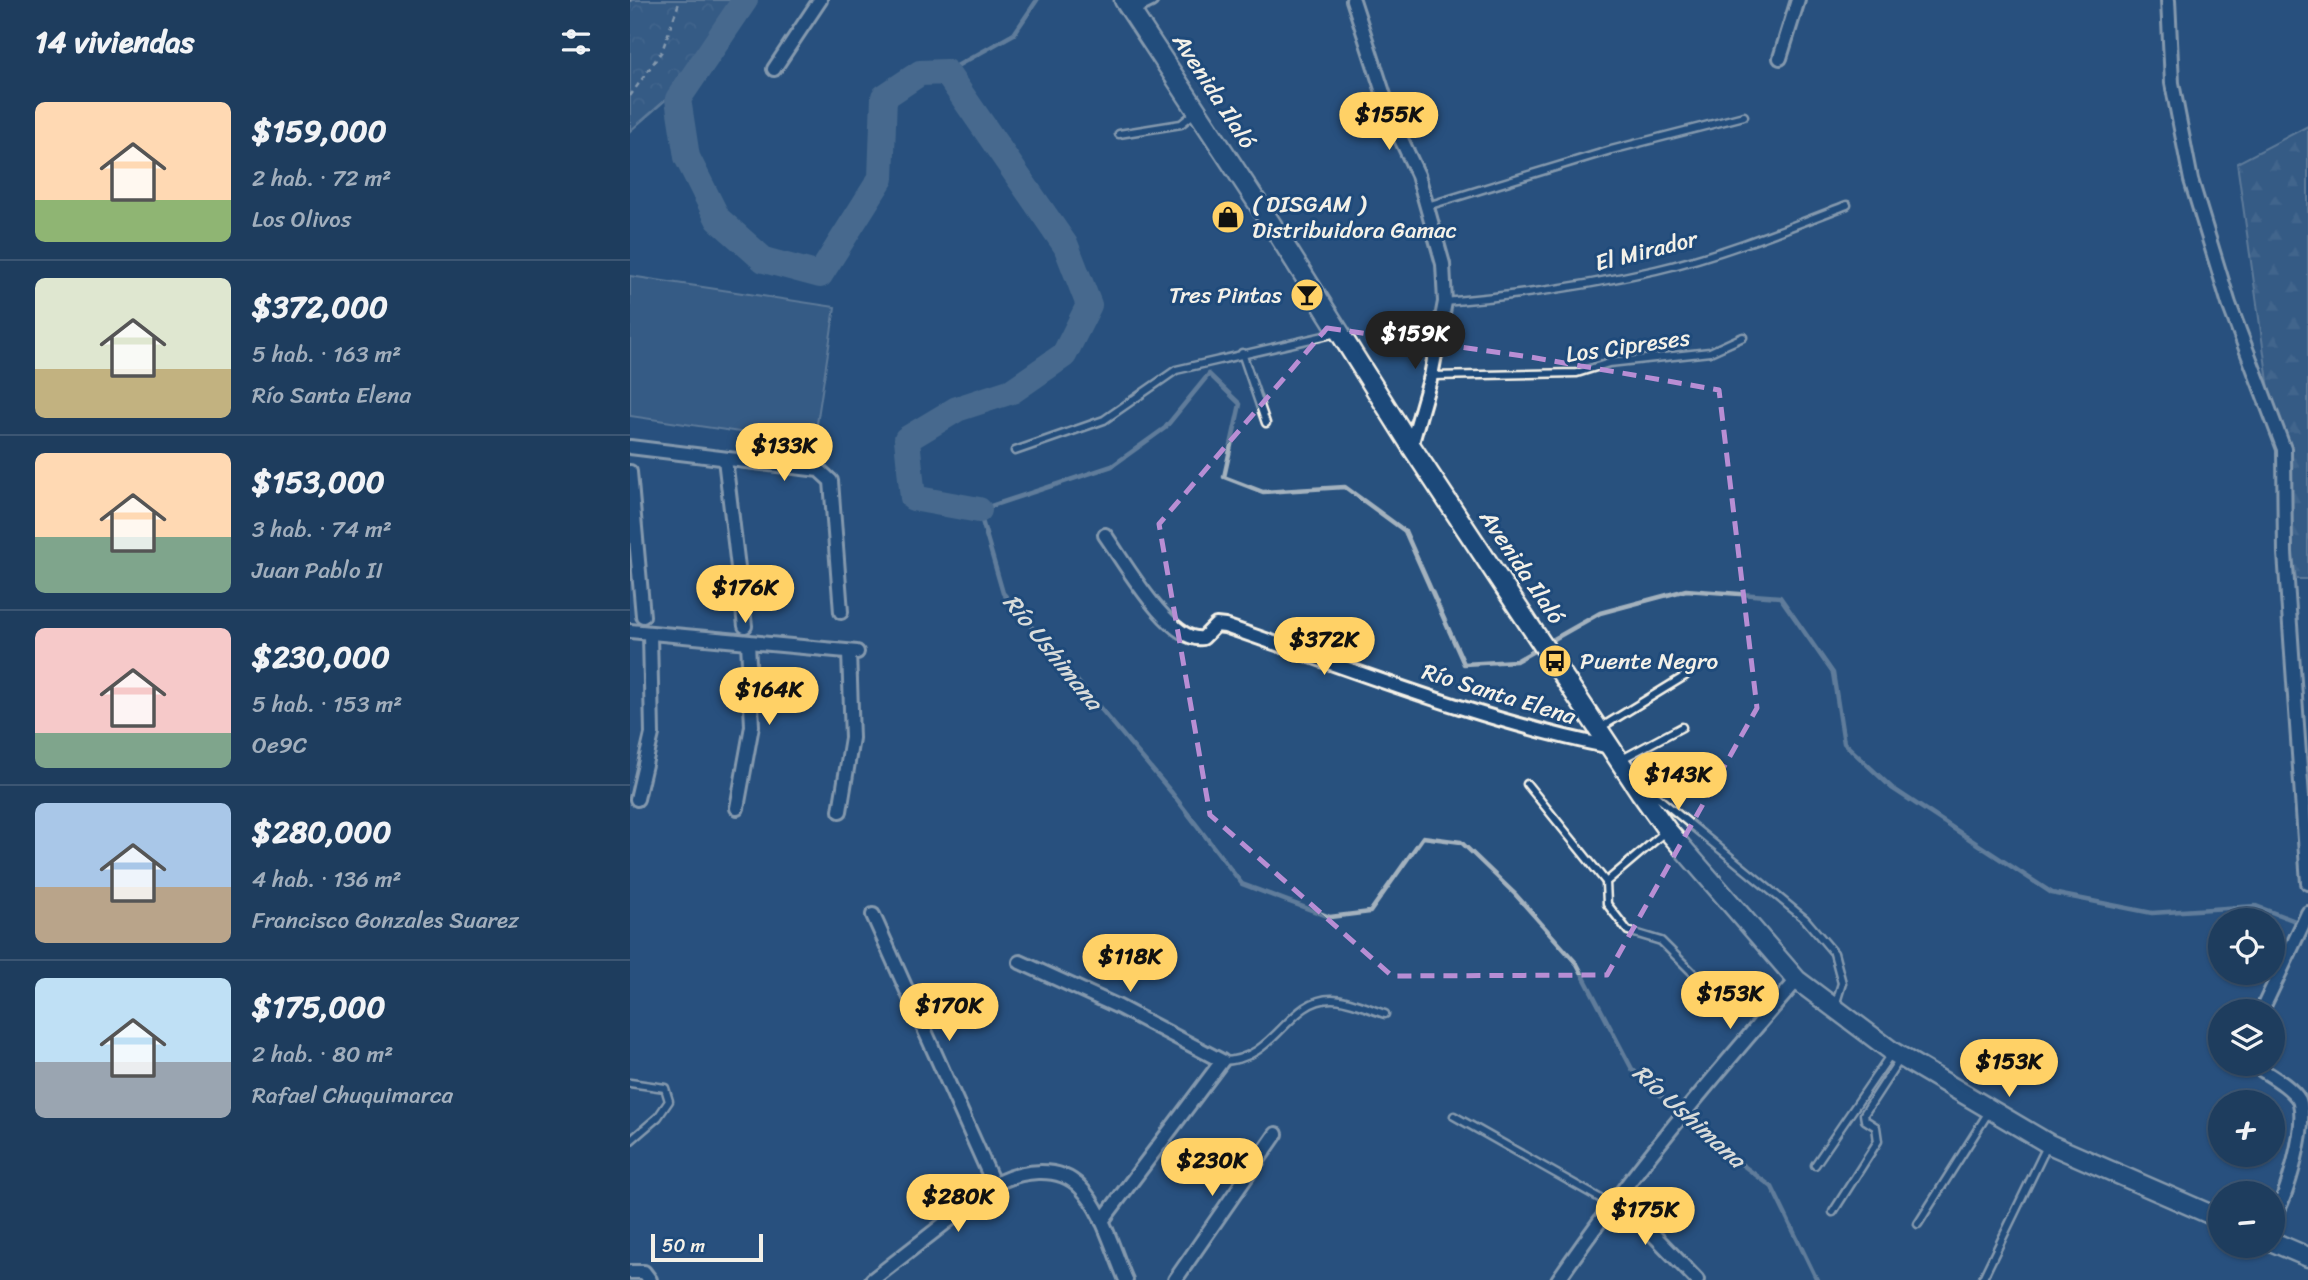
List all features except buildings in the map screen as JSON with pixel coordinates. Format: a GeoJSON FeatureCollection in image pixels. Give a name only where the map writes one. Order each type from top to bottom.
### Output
{"type":"FeatureCollection","features":[{"type":"Feature","properties":{"kind":"main road","name":"Avenida Ilaló"},"geometry":{"type":"LineString","coordinates":[[1127,5],[1198,111],[1337,333],[1667,830],[1797,980],[1897,1055],[2049,1144],[2208,1213]]}},
{"type":"Feature","properties":{"kind":"main road"},"geometry":{"type":"LineString","coordinates":[[2285,1247],[2308,1257]]}},
{"type":"Feature","properties":{"kind":"street"},"geometry":{"type":"LineString","coordinates":[[774,69],[820,0]]}},
{"type":"Feature","properties":{"kind":"street"},"geometry":{"type":"LineString","coordinates":[[1127,5],[1151,0]]}},
{"type":"Feature","properties":{"kind":"street"},"geometry":{"type":"LineString","coordinates":[[1353,0],[1392,120],[1418,175],[1443,264],[1445,302],[1431,376],[1411,446]]}},
{"type":"Feature","properties":{"kind":"street"},"geometry":{"type":"LineString","coordinates":[[1780,58],[1798,0]]}},
{"type":"Feature","properties":{"kind":"street"},"geometry":{"type":"LineString","coordinates":[[2168,0],[2172,83],[2188,169],[2229,304],[2284,449],[2286,553],[2308,883]]}},
{"type":"Feature","properties":{"kind":"street"},"geometry":{"type":"LineString","coordinates":[[630,447],[827,474],[831,481],[841,612]]}},
{"type":"Feature","properties":{"kind":"street"},"geometry":{"type":"LineString","coordinates":[[725,459],[745,625]]}},
{"type":"Feature","properties":{"kind":"street"},"geometry":{"type":"LineString","coordinates":[[630,472],[643,615]]}},
{"type":"Feature","properties":{"kind":"street","name":"Río Santa Elena"},"geometry":{"type":"LineString","coordinates":[[1105,535],[1169,624],[1188,638],[1203,638],[1216,625],[1225,626],[1563,738],[1619,760]]}},
{"type":"Feature","properties":{"kind":"street"},"geometry":{"type":"LineString","coordinates":[[630,631],[853,652],[852,738],[840,811]]}},
{"type":"Feature","properties":{"kind":"street"},"geometry":{"type":"LineString","coordinates":[[637,799],[652,734],[650,633]]}},
{"type":"Feature","properties":{"kind":"street"},"geometry":{"type":"LineString","coordinates":[[737,808],[752,726],[748,642]]}},
{"type":"Feature","properties":{"kind":"street"},"geometry":{"type":"LineString","coordinates":[[2268,999],[2308,913]]}},
{"type":"Feature","properties":{"kind":"street"},"geometry":{"type":"LineString","coordinates":[[873,915],[994,1185]]}},
{"type":"Feature","properties":{"kind":"street"},"geometry":{"type":"LineString","coordinates":[[1020,961],[1119,1007],[1222,1061],[1102,1221]]}},
{"type":"Feature","properties":{"kind":"street"},"geometry":{"type":"LineString","coordinates":[[1558,1280],[1613,1200],[1674,1121],[1797,980]]}},
{"type":"Feature","properties":{"kind":"street"},"geometry":{"type":"LineString","coordinates":[[2270,1076],[2294,1093],[2304,1114],[2293,1171],[2285,1190]]}},
{"type":"Feature","properties":{"kind":"street"},"geometry":{"type":"LineString","coordinates":[[1175,1280],[1276,1134]]}},
{"type":"Feature","properties":{"kind":"street"},"geometry":{"type":"LineString","coordinates":[[872,1280],[994,1185],[1010,1175],[1037,1171],[1059,1176],[1080,1186],[1102,1221],[1126,1280]]}},
{"type":"Feature","properties":{"kind":"street"},"geometry":{"type":"LineString","coordinates":[[1613,1200],[1697,1280]]}},
{"type":"Feature","properties":{"kind":"street"},"geometry":{"type":"LineString","coordinates":[[630,1272],[644,1272],[650,1280]]}},
{"type":"Feature","properties":{"kind":"lane"},"geometry":{"type":"LineString","coordinates":[[1118,134],[1181,124],[1198,111]]}},
{"type":"Feature","properties":{"kind":"lane"},"geometry":{"type":"LineString","coordinates":[[1427,206],[1611,150],[1744,116]]}},
{"type":"Feature","properties":{"kind":"lane","name":"El Mirador"},"geometry":{"type":"LineString","coordinates":[[1445,302],[1527,295],[1657,270],[1764,237],[1847,205]]}},
{"type":"Feature","properties":{"kind":"lane"},"geometry":{"type":"LineString","coordinates":[[1015,451],[1104,420],[1176,370],[1337,333]]}},
{"type":"Feature","properties":{"kind":"lane","name":"Los Cipreses"},"geometry":{"type":"LineString","coordinates":[[1431,376],[1577,373],[1609,363],[1702,354],[1743,337]]}},
{"type":"Feature","properties":{"kind":"lane"},"geometry":{"type":"LineString","coordinates":[[1242,353],[1266,423]]}},
{"type":"Feature","properties":{"kind":"lane"},"geometry":{"type":"LineString","coordinates":[[1599,729],[1685,676]]}},
{"type":"Feature","properties":{"kind":"lane"},"geometry":{"type":"LineString","coordinates":[[1682,727],[1619,760],[1805,919],[1834,953],[1837,961],[1842,983],[1835,1006]]}},
{"type":"Feature","properties":{"kind":"lane"},"geometry":{"type":"LineString","coordinates":[[1527,784],[1606,882],[1607,904],[1628,931],[1661,942],[1700,981]]}},
{"type":"Feature","properties":{"kind":"lane"},"geometry":{"type":"LineString","coordinates":[[1606,882],[1667,830]]}},
{"type":"Feature","properties":{"kind":"lane"},"geometry":{"type":"LineString","coordinates":[[1222,1061],[1251,1057],[1307,1006],[1321,1000],[1334,998],[1385,1014]]}},
{"type":"Feature","properties":{"kind":"lane"},"geometry":{"type":"LineString","coordinates":[[1815,1165],[1897,1055]]}},
{"type":"Feature","properties":{"kind":"lane"},"geometry":{"type":"LineString","coordinates":[[1833,1212],[1878,1141],[1876,1127],[1865,1120],[1864,1114],[1897,1055]]}},
{"type":"Feature","properties":{"kind":"lane"},"geometry":{"type":"LineString","coordinates":[[630,1083],[665,1088],[669,1101],[658,1117],[630,1141]]}},
{"type":"Feature","properties":{"kind":"lane"},"geometry":{"type":"LineString","coordinates":[[1919,1224],[1990,1110]]}},
{"type":"Feature","properties":{"kind":"lane"},"geometry":{"type":"LineString","coordinates":[[1454,1116],[1613,1200]]}},
{"type":"Feature","properties":{"kind":"lane"},"geometry":{"type":"LineString","coordinates":[[1982,1280],[2049,1144]]}},
{"type":"Feature","properties":{"kind":"path"},"geometry":{"type":"LineString","coordinates":[[630,96],[662,51],[680,0]]}},
{"type":"Feature","properties":{"kind":"highlighted area"},"geometry":{"type":"Polygon","coordinates":[[[1327,328],[1530,357],[1719,390],[1757,708],[1607,975],[1392,976],[1210,815],[1159,524],[1327,328]]]}},
{"type":"Feature","properties":{"kind":"green space"},"geometry":{"type":"Polygon","coordinates":[[[630,0],[733,0],[677,90],[630,131],[630,0]]]}},
{"type":"Feature","properties":{"kind":"green space"},"geometry":{"type":"Polygon","coordinates":[[[2308,126],[2308,579],[2296,579],[2237,163],[2308,126]]]}},
{"type":"Feature","properties":{"kind":"green space"},"geometry":{"type":"Polygon","coordinates":[[[630,276],[835,307],[814,443],[630,416],[630,276]]]}},
{"type":"Feature","properties":{"kind":"waterway","name":"Río Ushimana"},"geometry":{"type":"LineString","coordinates":[[745,0],[678,99],[687,157],[718,219],[764,260],[820,275],[881,178],[884,97],[920,73],[946,72],[1066,246],[1089,305],[1064,355],[1012,391],[957,409],[907,439],[913,498],[979,510]]}},
{"type":"Feature","properties":{"kind":"waterway"},"geometry":{"type":"LineString","coordinates":[[946,72],[1014,34],[1037,0]]}},
{"type":"Feature","properties":{"kind":"waterway","name":"Río Ushimana"},"geometry":{"type":"LineString","coordinates":[[1539,648],[1516,661],[1464,664],[1405,531],[1345,487],[1263,492],[1224,477],[1240,404],[1209,374],[1165,428],[1112,466],[979,510],[1003,593],[1172,793],[1242,884],[1330,917],[1370,912],[1423,837],[1461,842],[1515,894],[1577,964],[1632,1069],[1709,1140],[1772,1187],[1817,1280]]}},
{"type":"Feature","properties":{"kind":"waterway"},"geometry":{"type":"LineString","coordinates":[[1547,643],[1600,613],[1686,590],[1780,597],[1833,673],[1844,743],[1892,788],[2052,893],[2152,913],[2256,906],[2303,924]]}},
{"type":"Feature","properties":{"kind":"place","name":"( DISGAM ) Distribuidora Gamac"},"geometry":{"type":"Point","coordinates":[1228,217]}},
{"type":"Feature","properties":{"kind":"place","name":"Tres Pintas"},"geometry":{"type":"Point","coordinates":[1307,295]}},
{"type":"Feature","properties":{"kind":"place","name":"Puente Negro"},"geometry":{"type":"Point","coordinates":[1555,661]}}]}
